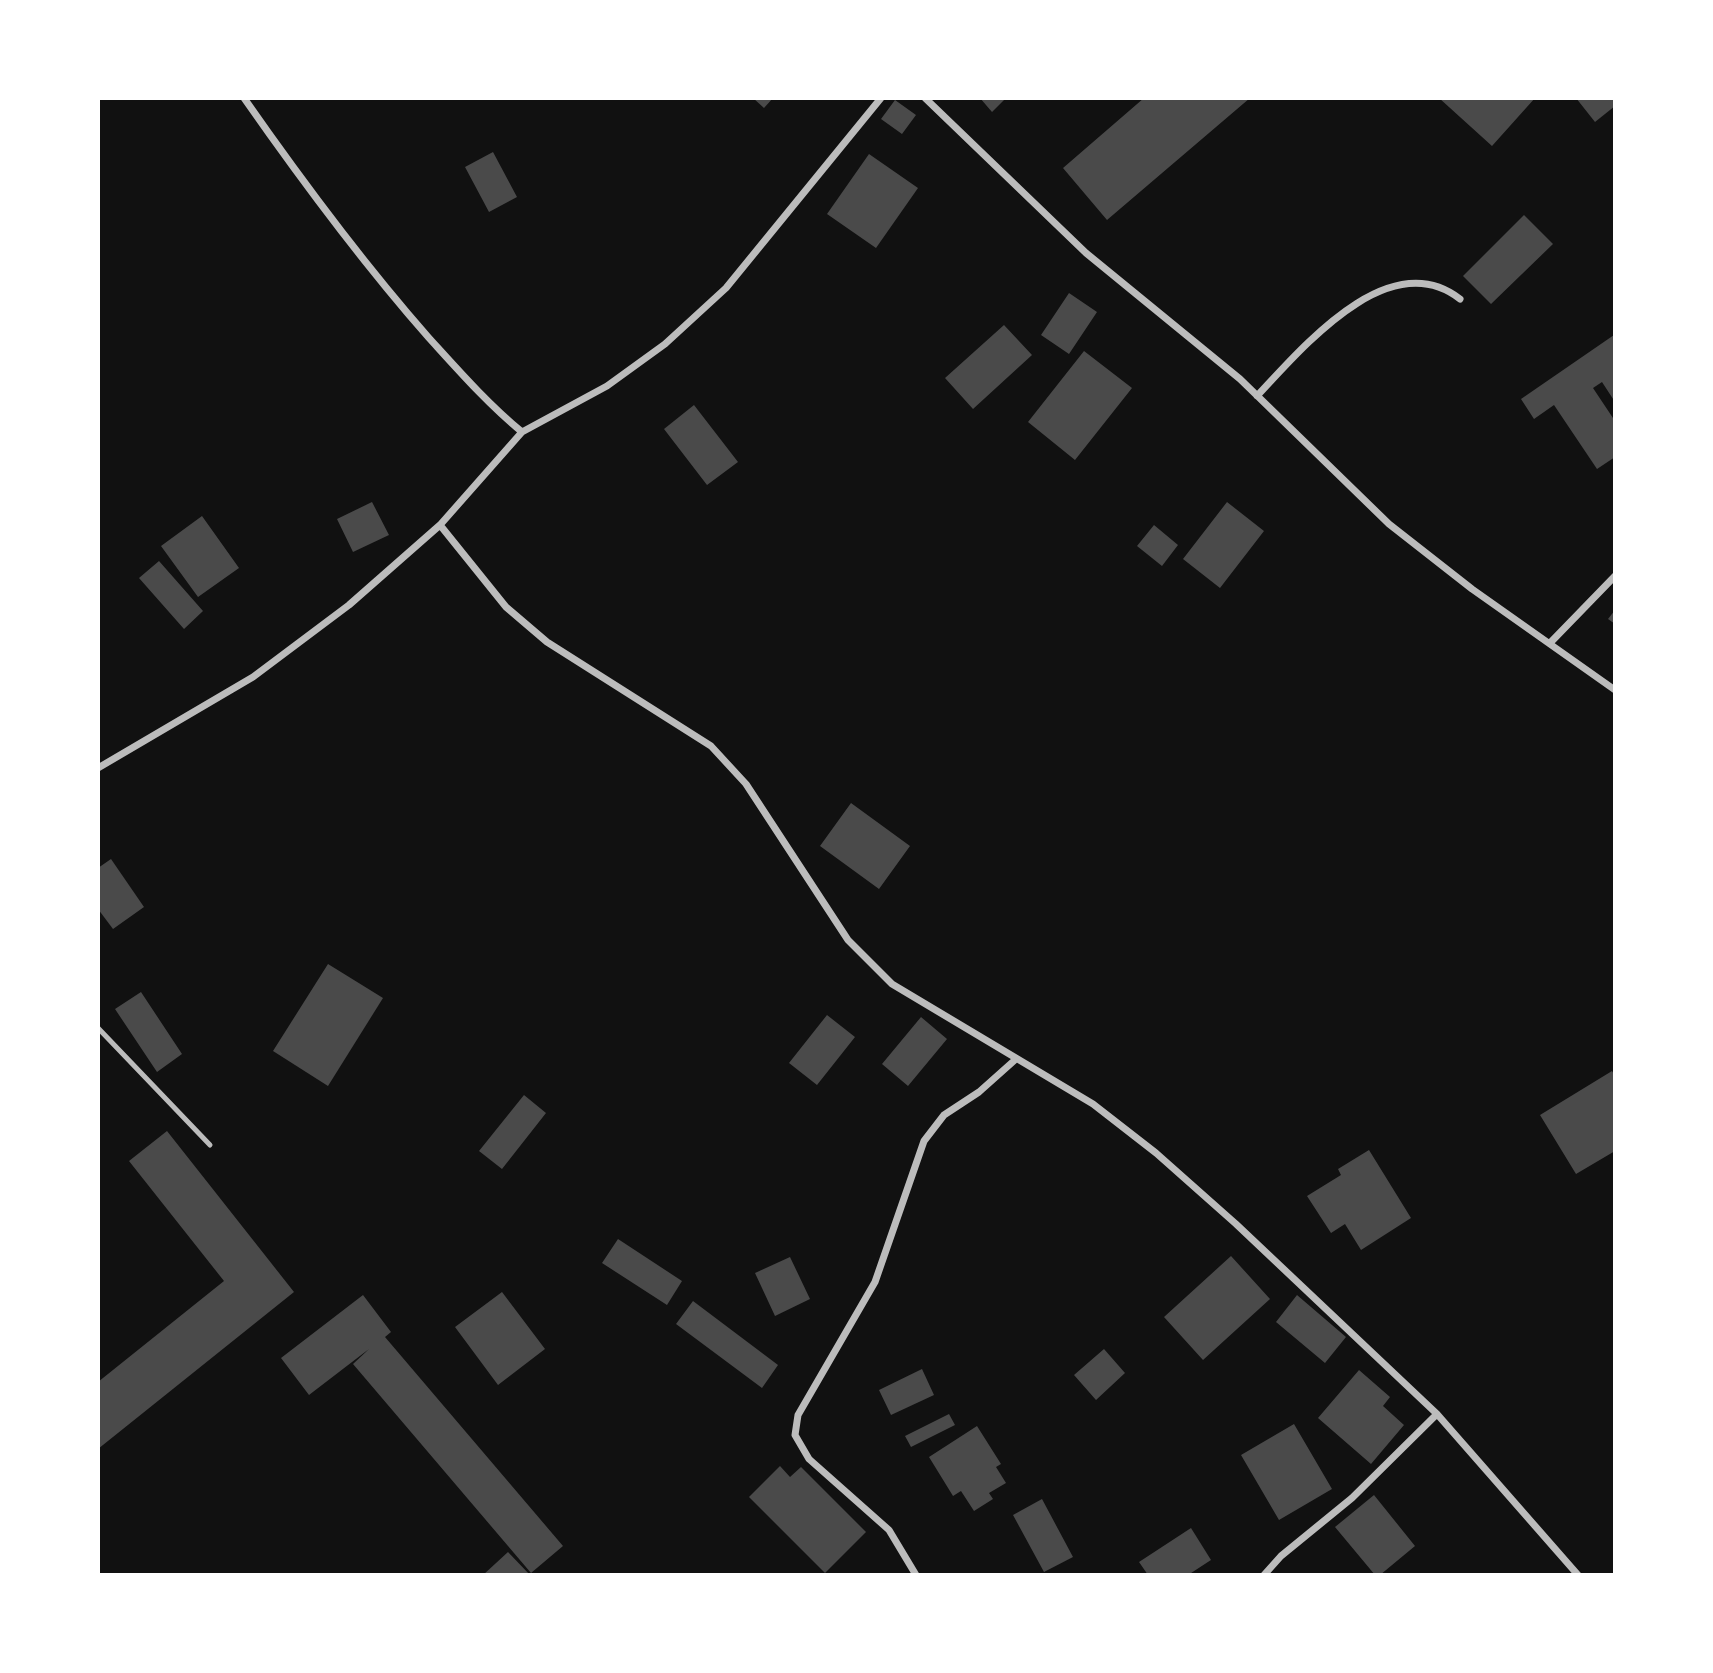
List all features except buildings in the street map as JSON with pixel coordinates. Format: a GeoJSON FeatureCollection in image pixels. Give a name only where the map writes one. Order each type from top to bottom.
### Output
{"type":"FeatureCollection","features":[{"type":"Feature","properties":{"kind":"street"},"geometry":{"type":"LineString","coordinates":[[244,98],[319,205],[399,303],[497,412],[522,432]]}},
{"type":"Feature","properties":{"kind":"street"},"geometry":{"type":"LineString","coordinates":[[98,768],[253,677],[349,605],[440,525],[522,432],[639,365],[716,297],[800,199],[881,98]]}},
{"type":"Feature","properties":{"kind":"street"},"geometry":{"type":"LineString","coordinates":[[925,98],[1086,253],[1257,396],[1389,524],[1472,589],[1615,690]]}},
{"type":"Feature","properties":{"kind":"street"},"geometry":{"type":"LineString","coordinates":[[1257,396],[1303,347],[1341,314],[1377,293],[1398,284],[1414,282],[1445,287],[1460,299]]}},
{"type":"Feature","properties":{"kind":"street"},"geometry":{"type":"LineString","coordinates":[[440,525],[506,607],[547,642],[711,747],[746,784],[848,940],[892,984],[1093,1104],[1156,1153],[1236,1224],[1437,1414],[1578,1575]]}},
{"type":"Feature","properties":{"kind":"street"},"geometry":{"type":"LineString","coordinates":[[1550,643],[1615,576]]}},
{"type":"Feature","properties":{"kind":"street"},"geometry":{"type":"LineString","coordinates":[[916,1575],[889,1530],[809,1459],[795,1435],[798,1415],[875,1282],[924,1141],[944,1115],[979,1092],[1016,1059]]}},
{"type":"Feature","properties":{"kind":"street"},"geometry":{"type":"LineString","coordinates":[[1264,1575],[1281,1556],[1352,1498],[1437,1414]]}},
{"type":"Feature","properties":{"kind":"lane"},"geometry":{"type":"LineString","coordinates":[[98,1028],[210,1145]]}}]}
